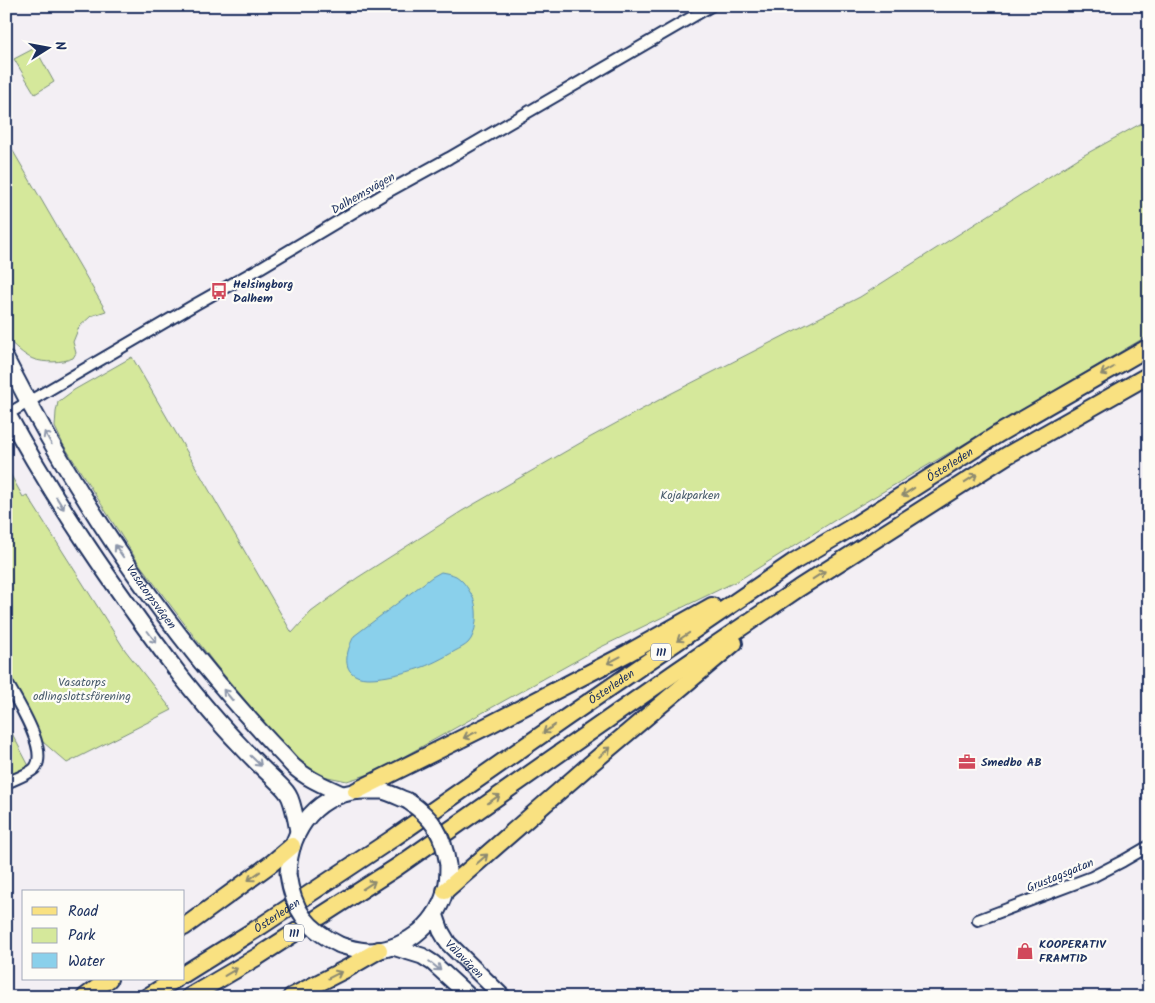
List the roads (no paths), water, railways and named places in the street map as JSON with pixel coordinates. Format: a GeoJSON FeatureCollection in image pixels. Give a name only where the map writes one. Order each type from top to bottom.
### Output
{"type":"FeatureCollection","features":[{"type":"Feature","properties":{"kind":"main road","name":"Österleden"},"geometry":{"type":"LineString","coordinates":[[185,973],[261,926],[392,839],[795,561],[849,529],[998,434],[1149,347]]}},
{"type":"Feature","properties":{"kind":"main road","name":"Vasatorpsvägen"},"geometry":{"type":"LineString","coordinates":[[6,359],[52,444],[115,545],[183,640],[258,730],[294,767],[312,780],[349,793]]}},
{"type":"Feature","properties":{"kind":"main road","name":"Österleden"},"geometry":{"type":"LineString","coordinates":[[189,997],[257,957],[397,867],[799,588],[1006,456],[1149,375]]}},
{"type":"Feature","properties":{"kind":"main road","name":"Vasatorpsvägen"},"geometry":{"type":"LineString","coordinates":[[7,413],[34,462],[103,570],[181,676],[238,744],[290,797],[295,838]]}},
{"type":"Feature","properties":{"kind":"main road"},"geometry":{"type":"LineString","coordinates":[[386,948],[366,951],[340,946],[326,939],[303,917],[295,904],[290,889],[288,860],[295,838],[306,819],[329,800],[349,793],[491,724],[610,662],[795,561]]}},
{"type":"Feature","properties":{"kind":"main road"},"geometry":{"type":"LineString","coordinates":[[445,891],[587,767],[799,588]]}},
{"type":"Feature","properties":{"kind":"main road"},"geometry":{"type":"LineString","coordinates":[[292,997],[417,934],[435,914],[445,891],[448,865],[445,849],[436,828],[421,810],[408,801],[382,791],[349,793]]}},
{"type":"Feature","properties":{"kind":"main road"},"geometry":{"type":"LineString","coordinates":[[185,926],[272,863],[295,838]]}},
{"type":"Feature","properties":{"kind":"main road","name":"Välavägen"},"geometry":{"type":"LineString","coordinates":[[435,914],[448,943],[503,997]]}},
{"type":"Feature","properties":{"kind":"main road","name":"Välavägen"},"geometry":{"type":"LineString","coordinates":[[386,948],[422,956],[433,963],[470,997]]}},
{"type":"Feature","properties":{"kind":"main road"},"geometry":{"type":"LineString","coordinates":[[85,997],[108,980]]}},
{"type":"Feature","properties":{"kind":"main road"},"geometry":{"type":"LineString","coordinates":[[148,997],[174,980]]}},
{"type":"Feature","properties":{"kind":"street","name":"Dalhemsvägen"},"geometry":{"type":"LineString","coordinates":[[7,413],[711,6]]}},
{"type":"Feature","properties":{"kind":"street"},"geometry":{"type":"LineString","coordinates":[[6,681],[34,733],[39,752],[38,762],[33,770],[6,783]]}},
{"type":"Feature","properties":{"kind":"street","name":"Grustagsgatan"},"geometry":{"type":"LineString","coordinates":[[978,920],[1092,877],[1149,846]]}},
{"type":"Feature","properties":{"kind":"water"},"geometry":{"type":"Polygon","coordinates":[[[441,572],[459,578],[474,600],[476,622],[468,643],[432,663],[404,673],[363,678],[352,673],[347,663],[347,658],[354,636],[441,572]]]}},
{"type":"Feature","properties":{"kind":"place","name":"Helsingborg Dalhem"},"geometry":{"type":"Point","coordinates":[219,291]}},
{"type":"Feature","properties":{"kind":"place","name":"Smedbo AB"},"geometry":{"type":"Point","coordinates":[967,762]}},
{"type":"Feature","properties":{"kind":"place","name":"KOOPERATIV FRAMTID"},"geometry":{"type":"Point","coordinates":[1025,951]}},
{"type":"Feature","properties":{"kind":"park label","name":"Kojakparken"},"geometry":{"type":"Point","coordinates":[690,495]}},
{"type":"Feature","properties":{"kind":"park label","name":"Vasatorps odlingslottsförening"},"geometry":{"type":"Point","coordinates":[82,689]}}]}
